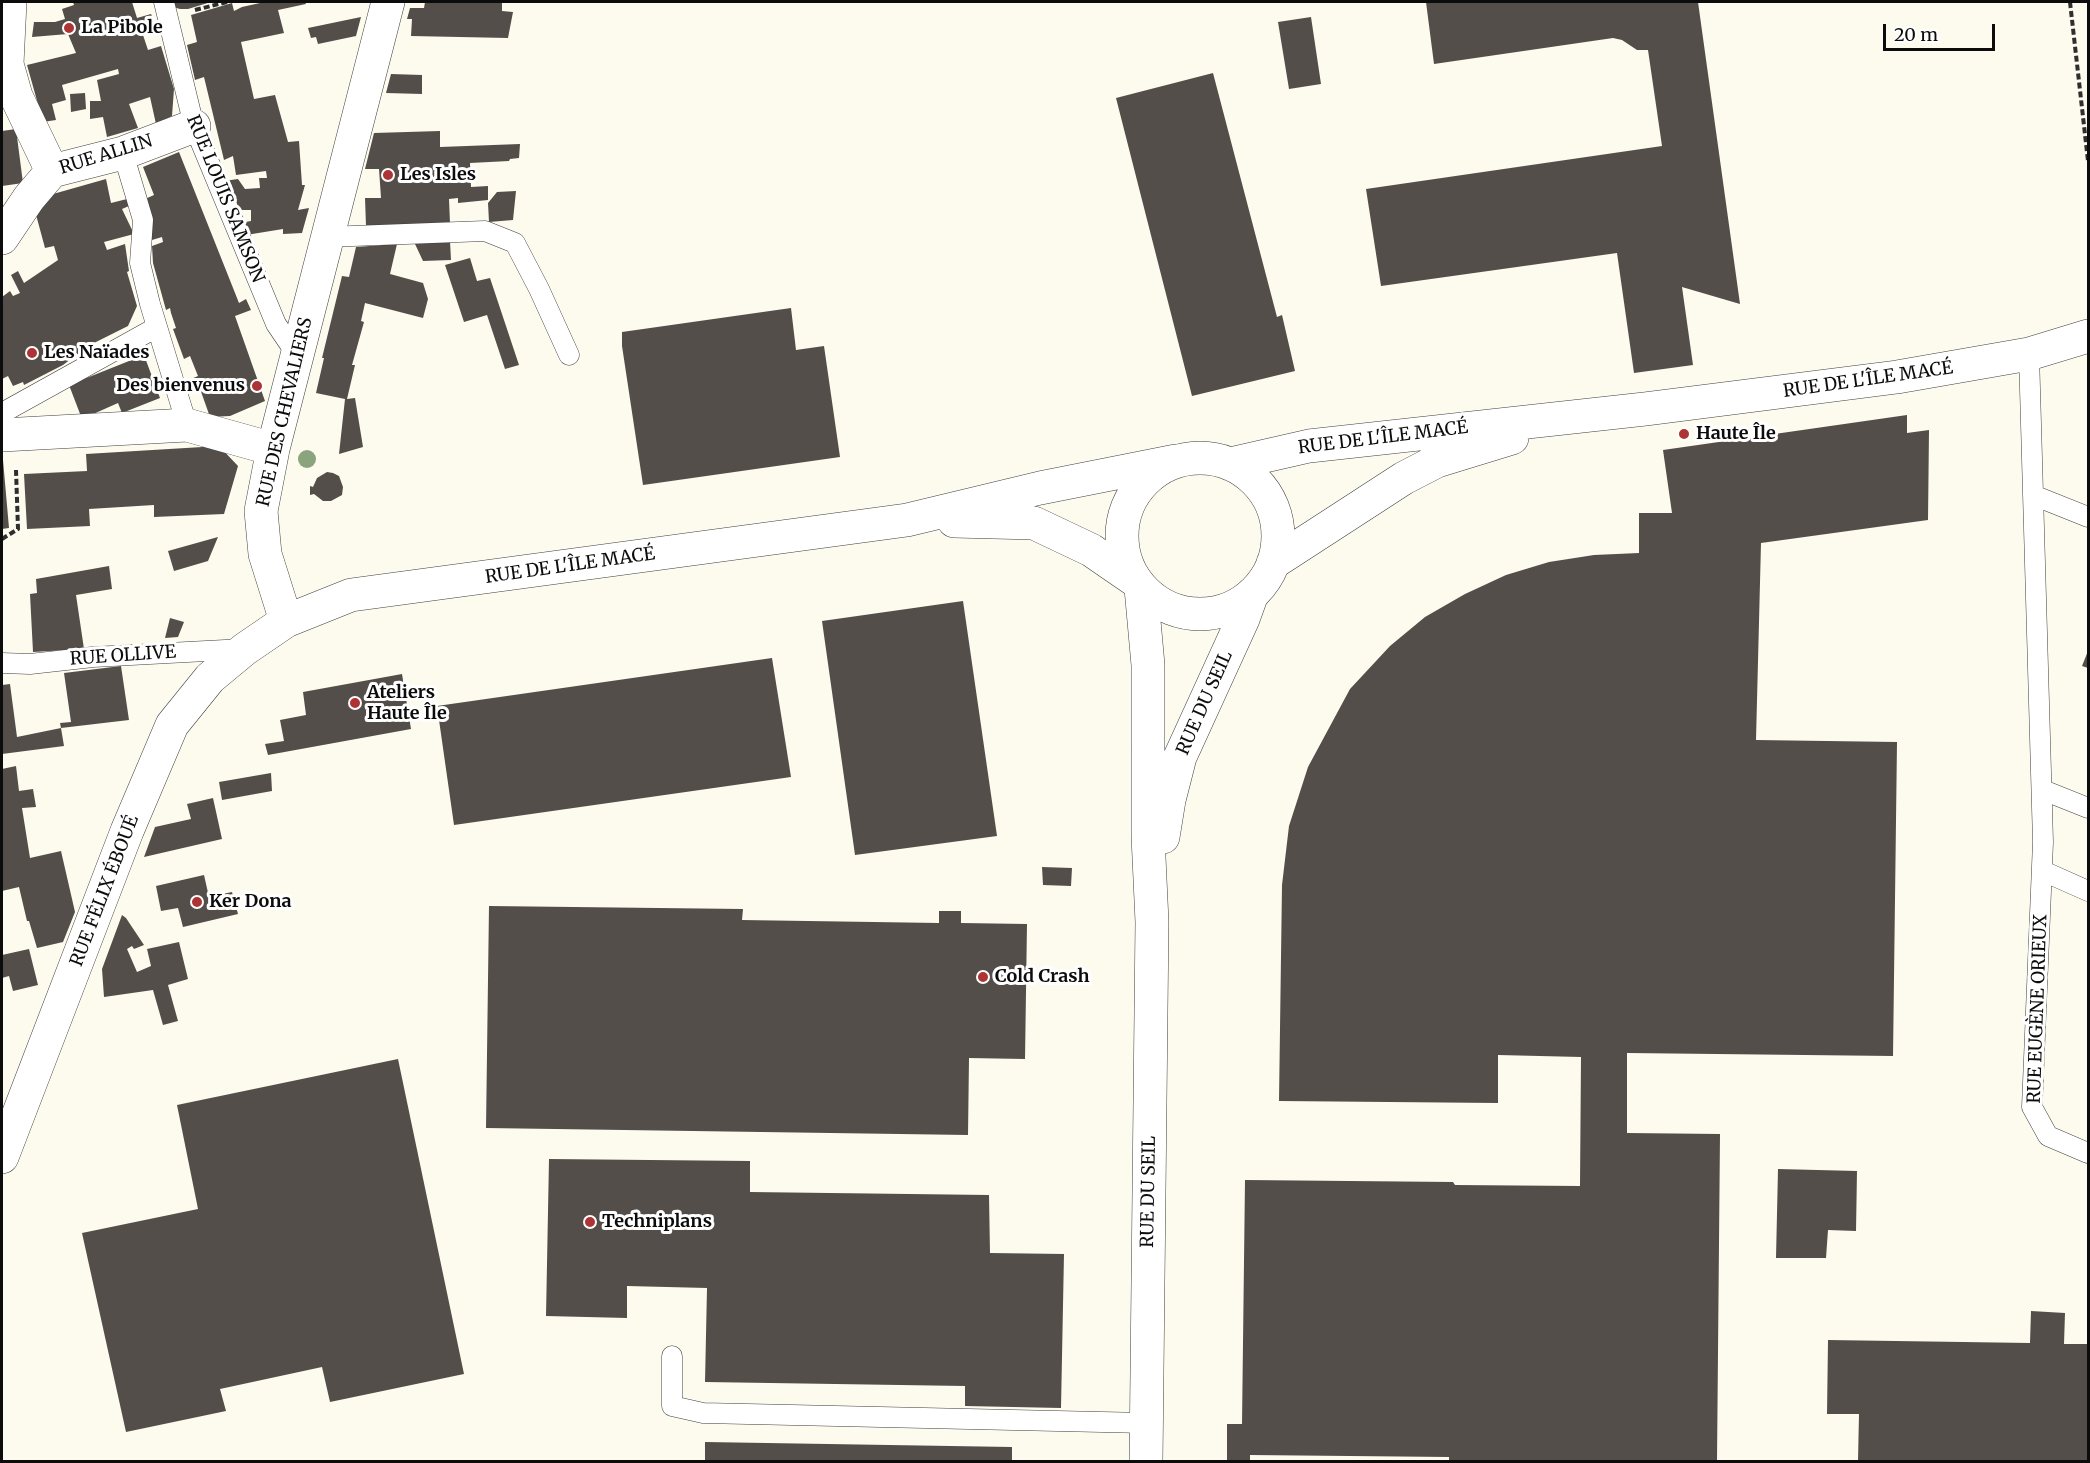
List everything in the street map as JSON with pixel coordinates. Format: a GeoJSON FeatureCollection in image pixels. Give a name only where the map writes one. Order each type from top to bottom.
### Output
{"type":"FeatureCollection","features":[{"type":"Feature","properties":{"kind":"street"},"geometry":{"type":"LineString","coordinates":[[10,2],[7,64],[16,96],[52,171]]}},
{"type":"Feature","properties":{"kind":"street","name":"RUE DES CHEVALIERS"},"geometry":{"type":"LineString","coordinates":[[286,621],[265,554],[261,512],[273,449],[388,2]]}},
{"type":"Feature","properties":{"kind":"street","name":"RUE ALLIN"},"geometry":{"type":"LineString","coordinates":[[2,238],[29,198],[52,171],[123,153],[194,126]]}},
{"type":"Feature","properties":{"kind":"street","name":"RUE DE L'ÎLE MACÉ"},"geometry":{"type":"LineString","coordinates":[[1230,464],[1309,446],[1645,409],[1897,378],[2029,354],[2088,336]]}},
{"type":"Feature","properties":{"kind":"street","name":"RUE DE L'ÎLE MACÉ"},"geometry":{"type":"LineString","coordinates":[[1273,563],[1394,484],[1437,461],[1499,441],[1645,409]]}},
{"type":"Feature","properties":{"kind":"street"},"geometry":{"type":"LineString","coordinates":[[6,428],[187,424],[273,449]]}},
{"type":"Feature","properties":{"kind":"street"},"geometry":{"type":"LineString","coordinates":[[1205,458],[1230,464],[1254,480],[1264,491],[1271,505],[1277,529],[1277,545],[1273,563],[1266,577],[1252,594],[1226,609],[1194,614],[1161,604],[1139,584],[1128,565],[1122,541],[1127,506],[1147,478],[1176,461],[1205,458]]}},
{"type":"Feature","properties":{"kind":"street","name":"RUE DE L'ÎLE MACÉ"},"geometry":{"type":"LineString","coordinates":[[245,649],[286,621],[351,595],[907,520],[1040,488],[1176,461]]}},
{"type":"Feature","properties":{"kind":"street","name":"RUE DE L'ÎLE MACÉ"},"geometry":{"type":"LineString","coordinates":[[907,520],[1034,523],[1091,550],[1139,584]]}},
{"type":"Feature","properties":{"kind":"street","name":"RUE DU SEIL"},"geometry":{"type":"LineString","coordinates":[[1139,584],[1148,665],[1148,836],[1152,922],[1146,1461]]}},
{"type":"Feature","properties":{"kind":"street","name":"RUE DU SEIL"},"geometry":{"type":"LineString","coordinates":[[1152,922],[1169,800],[1180,757],[1243,619],[1252,594]]}},
{"type":"Feature","properties":{"kind":"street","name":"RUE FÉLIX ÉBOUÉ"},"geometry":{"type":"LineString","coordinates":[[2,1157],[127,831],[172,725],[210,678],[245,649]]}},
{"type":"Feature","properties":{"kind":"lane","name":"RUE LOUIS SAMSON"},"geometry":{"type":"LineString","coordinates":[[164,2],[194,126],[276,324],[297,355]]}},
{"type":"Feature","properties":{"kind":"lane"},"geometry":{"type":"LineString","coordinates":[[123,153],[143,220],[140,263],[187,424]]}},
{"type":"Feature","properties":{"kind":"lane"},"geometry":{"type":"LineString","coordinates":[[326,237],[485,231],[515,243],[569,355]]}},
{"type":"Feature","properties":{"kind":"lane"},"geometry":{"type":"LineString","coordinates":[[6,428],[157,327]]}},
{"type":"Feature","properties":{"kind":"lane","name":"RUE EUGÈNE ORIEUX"},"geometry":{"type":"LineString","coordinates":[[2029,354],[2043,790],[2043,871],[2032,1107],[2048,1136],[2088,1153]]}},
{"type":"Feature","properties":{"kind":"lane"},"geometry":{"type":"LineString","coordinates":[[2033,495],[2086,514]]}},
{"type":"Feature","properties":{"kind":"lane","name":"RUE OLLIVE"},"geometry":{"type":"LineString","coordinates":[[2,663],[30,664],[93,657],[245,649]]}},
{"type":"Feature","properties":{"kind":"lane"},"geometry":{"type":"LineString","coordinates":[[2043,790],[2088,808]]}},
{"type":"Feature","properties":{"kind":"lane"},"geometry":{"type":"LineString","coordinates":[[2043,871],[2088,891]]}},
{"type":"Feature","properties":{"kind":"lane"},"geometry":{"type":"LineString","coordinates":[[672,1356],[672,1406],[703,1413],[1146,1423]]}},
{"type":"Feature","properties":{"kind":"path"},"geometry":{"type":"LineString","coordinates":[[2070,2],[2088,161]]}},
{"type":"Feature","properties":{"kind":"path"},"geometry":{"type":"LineString","coordinates":[[2,539],[18,529],[6,428]]}},
{"type":"Feature","properties":{"kind":"building"},"geometry":{"type":"Polygon","coordinates":[[[73,2],[132,2],[137,18],[151,14],[155,23],[145,26],[148,33],[143,35],[148,50],[161,46],[174,89],[172,116],[156,124],[150,97],[129,104],[138,128],[107,137],[103,117],[90,119],[90,101],[101,101],[97,80],[119,74],[118,69],[62,85],[66,100],[52,104],[56,120],[43,122],[27,65],[76,53],[68,34],[32,37],[34,22],[55,22],[65,19],[62,9],[74,5],[73,2]]]}},
{"type":"Feature","properties":{"kind":"building"},"geometry":{"type":"Polygon","coordinates":[[[171,2],[211,2],[180,9],[173,7],[171,2]]]}},
{"type":"Feature","properties":{"kind":"building"},"geometry":{"type":"Polygon","coordinates":[[[260,2],[305,2],[306,4],[278,10],[284,33],[241,42],[254,99],[275,95],[288,142],[299,141],[302,185],[305,185],[298,210],[309,208],[302,233],[283,234],[283,229],[246,235],[240,223],[251,221],[251,210],[236,210],[224,181],[238,179],[245,189],[260,188],[259,178],[267,178],[266,171],[236,175],[233,156],[224,160],[204,77],[195,80],[187,45],[197,42],[191,15],[232,3],[234,11],[260,2]]]}},
{"type":"Feature","properties":{"kind":"building"},"geometry":{"type":"Polygon","coordinates":[[[425,2],[502,2],[502,11],[513,12],[508,38],[411,36],[412,19],[407,19],[410,8],[424,8],[425,2]]]}},
{"type":"Feature","properties":{"kind":"building"},"geometry":{"type":"Polygon","coordinates":[[[1426,2],[1698,2],[1740,304],[1682,287],[1693,365],[1634,373],[1617,253],[1381,286],[1366,189],[1662,146],[1648,50],[1637,50],[1622,40],[1613,38],[1434,64],[1426,2]]]}},
{"type":"Feature","properties":{"kind":"building"},"geometry":{"type":"Polygon","coordinates":[[[361,17],[356,36],[318,44],[316,37],[311,38],[308,28],[361,17]]]}},
{"type":"Feature","properties":{"kind":"building"},"geometry":{"type":"Polygon","coordinates":[[[1311,17],[1321,84],[1289,89],[1278,22],[1311,17]]]}},
{"type":"Feature","properties":{"kind":"building"},"geometry":{"type":"Polygon","coordinates":[[[1213,73],[1277,317],[1282,315],[1295,371],[1192,396],[1116,98],[1213,73]]]}},
{"type":"Feature","properties":{"kind":"building"},"geometry":{"type":"Polygon","coordinates":[[[391,74],[422,75],[422,94],[386,93],[391,74]]]}},
{"type":"Feature","properties":{"kind":"building"},"geometry":{"type":"Polygon","coordinates":[[[85,93],[86,109],[71,112],[70,94],[85,93]]]}},
{"type":"Feature","properties":{"kind":"building"},"geometry":{"type":"Polygon","coordinates":[[[16,129],[23,183],[2,186],[2,131],[16,129]]]}},
{"type":"Feature","properties":{"kind":"building"},"geometry":{"type":"Polygon","coordinates":[[[440,131],[440,147],[520,144],[519,158],[509,161],[470,163],[471,187],[488,186],[488,200],[458,203],[458,198],[449,199],[450,223],[366,226],[365,198],[381,198],[379,169],[365,169],[374,133],[440,131]]]}},
{"type":"Feature","properties":{"kind":"building"},"geometry":{"type":"Polygon","coordinates":[[[179,152],[239,303],[246,299],[251,310],[235,316],[265,401],[230,416],[210,417],[199,386],[194,387],[191,379],[198,376],[190,356],[184,359],[173,329],[176,328],[170,308],[166,310],[153,263],[152,246],[163,242],[162,237],[152,240],[150,213],[145,199],[154,195],[143,167],[179,152]]]}},
{"type":"Feature","properties":{"kind":"building"},"geometry":{"type":"Polygon","coordinates":[[[106,179],[111,203],[127,199],[129,206],[122,209],[134,234],[104,242],[107,250],[125,244],[129,271],[127,272],[137,306],[128,326],[88,346],[63,365],[24,385],[23,382],[13,386],[8,376],[2,379],[2,297],[10,291],[13,296],[20,293],[11,275],[18,271],[24,283],[58,260],[54,246],[45,248],[35,211],[43,208],[39,198],[106,179]]]}},
{"type":"Feature","properties":{"kind":"building"},"geometry":{"type":"Polygon","coordinates":[[[516,191],[513,220],[489,222],[488,203],[497,192],[516,191]]]}},
{"type":"Feature","properties":{"kind":"building"},"geometry":{"type":"Polygon","coordinates":[[[450,241],[451,260],[423,261],[415,244],[450,241]]]}},
{"type":"Feature","properties":{"kind":"building"},"geometry":{"type":"Polygon","coordinates":[[[397,244],[390,274],[423,283],[428,299],[423,318],[365,303],[361,321],[364,322],[352,365],[355,365],[347,399],[355,398],[363,447],[339,454],[345,399],[316,393],[342,276],[349,277],[356,247],[397,244]]]}},
{"type":"Feature","properties":{"kind":"building"},"geometry":{"type":"Polygon","coordinates":[[[470,258],[477,281],[490,278],[519,365],[505,369],[487,315],[464,322],[445,265],[470,258]]]}},
{"type":"Feature","properties":{"kind":"building"},"geometry":{"type":"Polygon","coordinates":[[[791,308],[796,350],[824,346],[840,457],[643,485],[622,346],[622,332],[791,308]]]}},
{"type":"Feature","properties":{"kind":"building"},"geometry":{"type":"Polygon","coordinates":[[[144,355],[160,398],[122,413],[118,403],[82,419],[69,385],[144,355]]]}},
{"type":"Feature","properties":{"kind":"building"},"geometry":{"type":"Polygon","coordinates":[[[1907,415],[1907,433],[1929,430],[1928,520],[1761,543],[1756,740],[1897,742],[1893,1056],[1627,1053],[1627,1133],[1720,1134],[1717,1461],[1449,1461],[1449,1457],[1250,1455],[1250,1461],[1227,1461],[1227,1424],[1242,1424],[1245,1180],[1580,1186],[1581,1057],[1498,1055],[1498,1103],[1279,1101],[1282,885],[1289,826],[1308,767],[1350,689],[1390,646],[1425,617],[1465,594],[1506,575],[1549,562],[1594,555],[1639,553],[1639,513],[1672,513],[1663,450],[1907,415]]]}},
{"type":"Feature","properties":{"kind":"building"},"geometry":{"type":"Polygon","coordinates":[[[219,446],[238,466],[224,514],[154,517],[154,505],[89,509],[90,526],[27,529],[24,474],[87,471],[86,454],[219,446]]]}},
{"type":"Feature","properties":{"kind":"building"},"geometry":{"type":"Polygon","coordinates":[[[2,460],[9,528],[2,529],[2,460]]]}},
{"type":"Feature","properties":{"kind":"building"},"geometry":{"type":"Polygon","coordinates":[[[327,472],[339,476],[343,487],[342,495],[331,501],[323,501],[314,494],[310,495],[310,486],[313,487],[317,478],[327,472]]]}},
{"type":"Feature","properties":{"kind":"building"},"geometry":{"type":"Polygon","coordinates":[[[218,537],[208,561],[174,571],[168,551],[218,537]]]}},
{"type":"Feature","properties":{"kind":"building"},"geometry":{"type":"Polygon","coordinates":[[[109,566],[112,589],[76,595],[84,649],[33,652],[30,594],[37,593],[36,579],[109,566]]]}},
{"type":"Feature","properties":{"kind":"building"},"geometry":{"type":"Polygon","coordinates":[[[963,601],[997,836],[855,855],[822,621],[963,601]]]}},
{"type":"Feature","properties":{"kind":"building"},"geometry":{"type":"Polygon","coordinates":[[[170,618],[184,622],[178,637],[165,638],[170,618]]]}},
{"type":"Feature","properties":{"kind":"building"},"geometry":{"type":"Polygon","coordinates":[[[2088,651],[2088,668],[2082,666],[2088,651]]]}},
{"type":"Feature","properties":{"kind":"building"},"geometry":{"type":"Polygon","coordinates":[[[772,658],[791,777],[454,825],[437,706],[772,658]]]}},
{"type":"Feature","properties":{"kind":"building"},"geometry":{"type":"Polygon","coordinates":[[[121,666],[129,720],[61,728],[60,723],[71,722],[64,673],[121,666]]]}},
{"type":"Feature","properties":{"kind":"building","name":"Ateliers Haute Île"},"geometry":{"type":"Polygon","coordinates":[[[402,674],[411,729],[268,755],[265,744],[284,741],[280,720],[306,715],[303,692],[402,674]]]}},
{"type":"Feature","properties":{"kind":"building"},"geometry":{"type":"Polygon","coordinates":[[[10,684],[17,737],[61,728],[64,746],[2,754],[2,685],[10,684]]]}},
{"type":"Feature","properties":{"kind":"building"},"geometry":{"type":"Polygon","coordinates":[[[16,766],[19,791],[33,789],[36,807],[22,808],[30,858],[61,851],[75,912],[63,942],[37,948],[29,921],[27,921],[19,887],[2,891],[2,769],[16,766]]]}},
{"type":"Feature","properties":{"kind":"building"},"geometry":{"type":"Polygon","coordinates":[[[271,773],[272,791],[222,800],[219,782],[271,773]]]}},
{"type":"Feature","properties":{"kind":"building"},"geometry":{"type":"Polygon","coordinates":[[[213,798],[222,839],[144,857],[155,827],[191,819],[187,804],[213,798]]]}},
{"type":"Feature","properties":{"kind":"building"},"geometry":{"type":"Polygon","coordinates":[[[1042,867],[1072,868],[1071,886],[1043,885],[1042,867]]]}},
{"type":"Feature","properties":{"kind":"building","name":"Ker Dona"},"geometry":{"type":"Polygon","coordinates":[[[204,875],[209,897],[232,892],[238,914],[183,927],[178,908],[161,911],[156,886],[204,875]]]}},
{"type":"Feature","properties":{"kind":"building"},"geometry":{"type":"Polygon","coordinates":[[[489,906],[743,909],[742,920],[939,923],[939,911],[961,911],[961,923],[1027,924],[1025,1059],[969,1058],[968,1135],[486,1128],[489,906]]]}},
{"type":"Feature","properties":{"kind":"building"},"geometry":{"type":"Polygon","coordinates":[[[122,915],[144,945],[127,949],[137,972],[151,966],[147,949],[179,942],[188,979],[168,985],[178,1021],[163,1025],[153,990],[104,997],[102,969],[122,915]]]}},
{"type":"Feature","properties":{"kind":"building"},"geometry":{"type":"Polygon","coordinates":[[[29,949],[38,985],[13,991],[9,976],[2,978],[2,955],[29,949]]]}},
{"type":"Feature","properties":{"kind":"building"},"geometry":{"type":"Polygon","coordinates":[[[398,1059],[464,1374],[330,1402],[322,1367],[220,1389],[226,1411],[126,1432],[82,1233],[198,1209],[177,1105],[398,1059]]]}},
{"type":"Feature","properties":{"kind":"building"},"geometry":{"type":"Polygon","coordinates":[[[549,1159],[750,1161],[750,1192],[989,1195],[990,1253],[1064,1254],[1061,1408],[965,1406],[965,1386],[705,1382],[707,1288],[627,1286],[627,1318],[546,1316],[549,1159]]]}},
{"type":"Feature","properties":{"kind":"building"},"geometry":{"type":"Polygon","coordinates":[[[1778,1169],[1857,1171],[1856,1231],[1828,1230],[1826,1258],[1776,1258],[1778,1169]]]}},
{"type":"Feature","properties":{"kind":"building"},"geometry":{"type":"Polygon","coordinates":[[[2031,1311],[2065,1313],[2064,1344],[2088,1344],[2088,1461],[1858,1461],[1859,1414],[1827,1414],[1828,1340],[2030,1343],[2031,1311]]]}},
{"type":"Feature","properties":{"kind":"building"},"geometry":{"type":"Polygon","coordinates":[[[705,1442],[1012,1447],[1012,1461],[705,1461],[705,1442]]]}},
{"type":"Feature","properties":{"kind":"place","name":"La Pibole"},"geometry":{"type":"Point","coordinates":[69,28]}},
{"type":"Feature","properties":{"kind":"place","name":"Les Isles"},"geometry":{"type":"Point","coordinates":[388,175]}},
{"type":"Feature","properties":{"kind":"place","name":"Les Naïades"},"geometry":{"type":"Point","coordinates":[32,353]}},
{"type":"Feature","properties":{"kind":"place","name":"Des bienvenus"},"geometry":{"type":"Point","coordinates":[257,386]}},
{"type":"Feature","properties":{"kind":"place","name":"Haute Île"},"geometry":{"type":"Point","coordinates":[1684,434]}},
{"type":"Feature","properties":{"kind":"place","name":"Ateliers Haute Île"},"geometry":{"type":"Point","coordinates":[355,703]}},
{"type":"Feature","properties":{"kind":"place","name":"Ker Dona"},"geometry":{"type":"Point","coordinates":[197,902]}},
{"type":"Feature","properties":{"kind":"place","name":"Cold Crash"},"geometry":{"type":"Point","coordinates":[983,977]}},
{"type":"Feature","properties":{"kind":"place","name":"Techniplans"},"geometry":{"type":"Point","coordinates":[590,1222]}}]}
